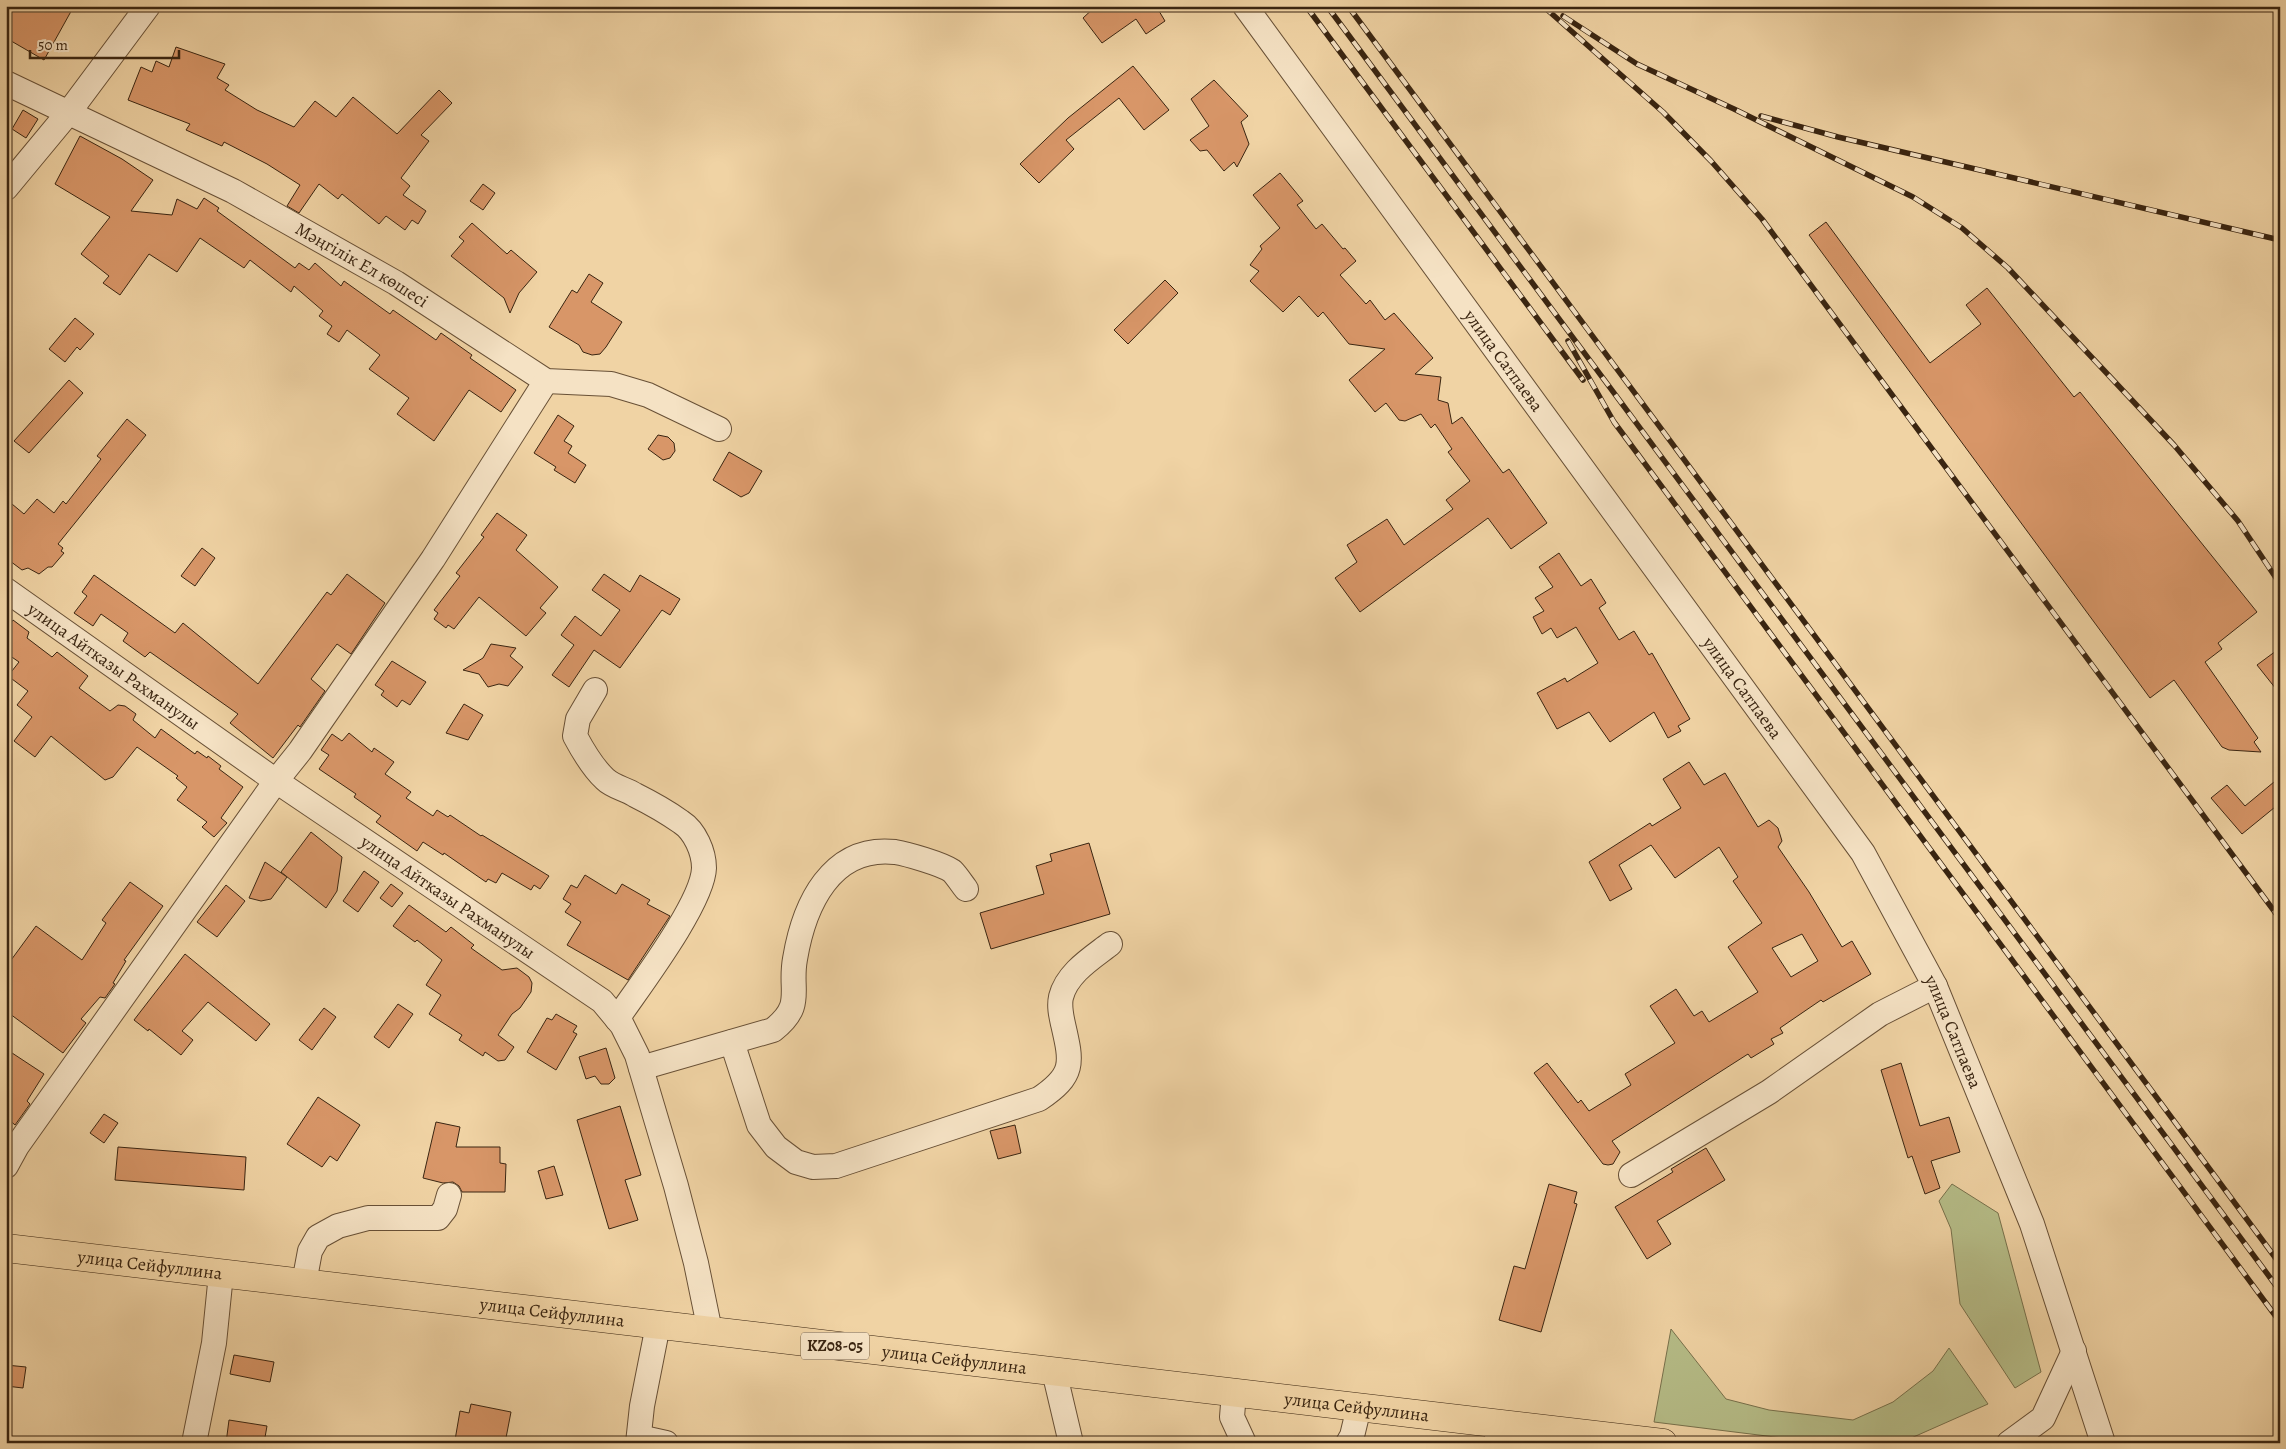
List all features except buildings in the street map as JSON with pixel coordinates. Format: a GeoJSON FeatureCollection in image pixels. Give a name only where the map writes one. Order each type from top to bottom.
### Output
{"type":"FeatureCollection","features":[{"type":"Feature","properties":{"kind":"main road","name":"улица Сейфуллина"},"geometry":{"type":"LineString","coordinates":[[6,1248],[1359,1407],[1497,1433],[1663,1443]]}},
{"type":"Feature","properties":{"kind":"street"},"geometry":{"type":"LineString","coordinates":[[6,188],[69,112],[148,6]]}},
{"type":"Feature","properties":{"kind":"street","name":"улица Сатпаева"},"geometry":{"type":"LineString","coordinates":[[1245,6],[1863,852],[1935,986],[2032,1224],[2103,1443]]}},
{"type":"Feature","properties":{"kind":"street","name":"Мәңгілік Ел көшесі"},"geometry":{"type":"LineString","coordinates":[[6,82],[233,191],[396,283],[546,381]]}},
{"type":"Feature","properties":{"kind":"street"},"geometry":{"type":"LineString","coordinates":[[6,1166],[17,1146],[300,751],[434,559],[546,381],[611,384],[648,396],[720,429]]}},
{"type":"Feature","properties":{"kind":"street","name":"улица Айтказы Рахманулы"},"geometry":{"type":"LineString","coordinates":[[6,590],[276,782],[602,1001],[617,1019],[637,1055],[679,1196],[696,1263],[710,1331]]}},
{"type":"Feature","properties":{"kind":"street"},"geometry":{"type":"LineString","coordinates":[[595,690],[578,719],[574,736],[593,767],[606,781],[636,795],[683,823],[695,837],[701,849],[704,868],[692,903],[663,952],[617,1019]]}},
{"type":"Feature","properties":{"kind":"street"},"geometry":{"type":"LineString","coordinates":[[641,1068],[772,1030],[784,1021],[791,1009],[795,995],[794,960],[802,930],[815,897],[828,876],[841,864],[864,854],[884,851],[908,854],[951,871],[966,889]]}},
{"type":"Feature","properties":{"kind":"street"},"geometry":{"type":"LineString","coordinates":[[732,1042],[759,1125],[776,1147],[796,1162],[813,1167],[836,1166],[1039,1099],[1054,1089],[1063,1080],[1068,1071],[1069,1060],[1060,1012],[1061,997],[1077,970],[1110,944]]}},
{"type":"Feature","properties":{"kind":"street"},"geometry":{"type":"LineString","coordinates":[[1631,1175],[1770,1092],[1880,1014],[1935,986]]}},
{"type":"Feature","properties":{"kind":"street"},"geometry":{"type":"LineString","coordinates":[[304,1283],[310,1251],[318,1237],[338,1226],[368,1218],[438,1218],[445,1209],[449,1194]]}},
{"type":"Feature","properties":{"kind":"street"},"geometry":{"type":"LineString","coordinates":[[194,1443],[214,1343],[221,1274]]}},
{"type":"Feature","properties":{"kind":"street"},"geometry":{"type":"LineString","coordinates":[[658,1325],[642,1406],[639,1440],[666,1443]]}},
{"type":"Feature","properties":{"kind":"street"},"geometry":{"type":"LineString","coordinates":[[2009,1443],[2043,1418],[2074,1351]]}},
{"type":"Feature","properties":{"kind":"street"},"geometry":{"type":"LineString","coordinates":[[1054,1371],[1071,1443]]}},
{"type":"Feature","properties":{"kind":"street"},"geometry":{"type":"LineString","coordinates":[[1234,1392],[1232,1417],[1244,1443]]}},
{"type":"Feature","properties":{"kind":"street"},"geometry":{"type":"LineString","coordinates":[[1348,1443],[1352,1436],[1359,1407]]}},
{"type":"Feature","properties":{"kind":"street"},"geometry":{"type":"LineString","coordinates":[[1359,1407],[1367,1443]]}},
{"type":"Feature","properties":{"kind":"green space"},"geometry":{"type":"Polygon","coordinates":[[[1952,1184],[1998,1213],[2041,1372],[2015,1388],[1960,1304],[1951,1229],[1939,1201],[1952,1184]]]}},
{"type":"Feature","properties":{"kind":"green space"},"geometry":{"type":"Polygon","coordinates":[[[1671,1329],[1726,1399],[1769,1410],[1853,1420],[1893,1402],[1933,1371],[1949,1348],[1988,1404],[1909,1439],[1869,1443],[1823,1443],[1654,1422],[1671,1329]]]}},
{"type":"Feature","properties":{"kind":"railway"},"geometry":{"type":"LineString","coordinates":[[1306,6],[1583,380]]}},
{"type":"Feature","properties":{"kind":"railway"},"geometry":{"type":"LineString","coordinates":[[1327,6],[2280,1291]]}},
{"type":"Feature","properties":{"kind":"railway"},"geometry":{"type":"LineString","coordinates":[[1348,6],[2280,1264]]}},
{"type":"Feature","properties":{"kind":"railway"},"geometry":{"type":"LineString","coordinates":[[1543,6],[1663,112],[1711,161],[1762,219],[2280,919]]}},
{"type":"Feature","properties":{"kind":"railway"},"geometry":{"type":"LineString","coordinates":[[1563,16],[1637,64],[1734,109],[1913,197],[1962,228],[2008,268],[2174,445],[2238,521],[2280,584]]}},
{"type":"Feature","properties":{"kind":"railway"},"geometry":{"type":"LineString","coordinates":[[1761,116],[1838,137],[2280,240]]}},
{"type":"Feature","properties":{"kind":"railway"},"geometry":{"type":"LineString","coordinates":[[1568,341],[1614,422],[2280,1322]]}}]}
